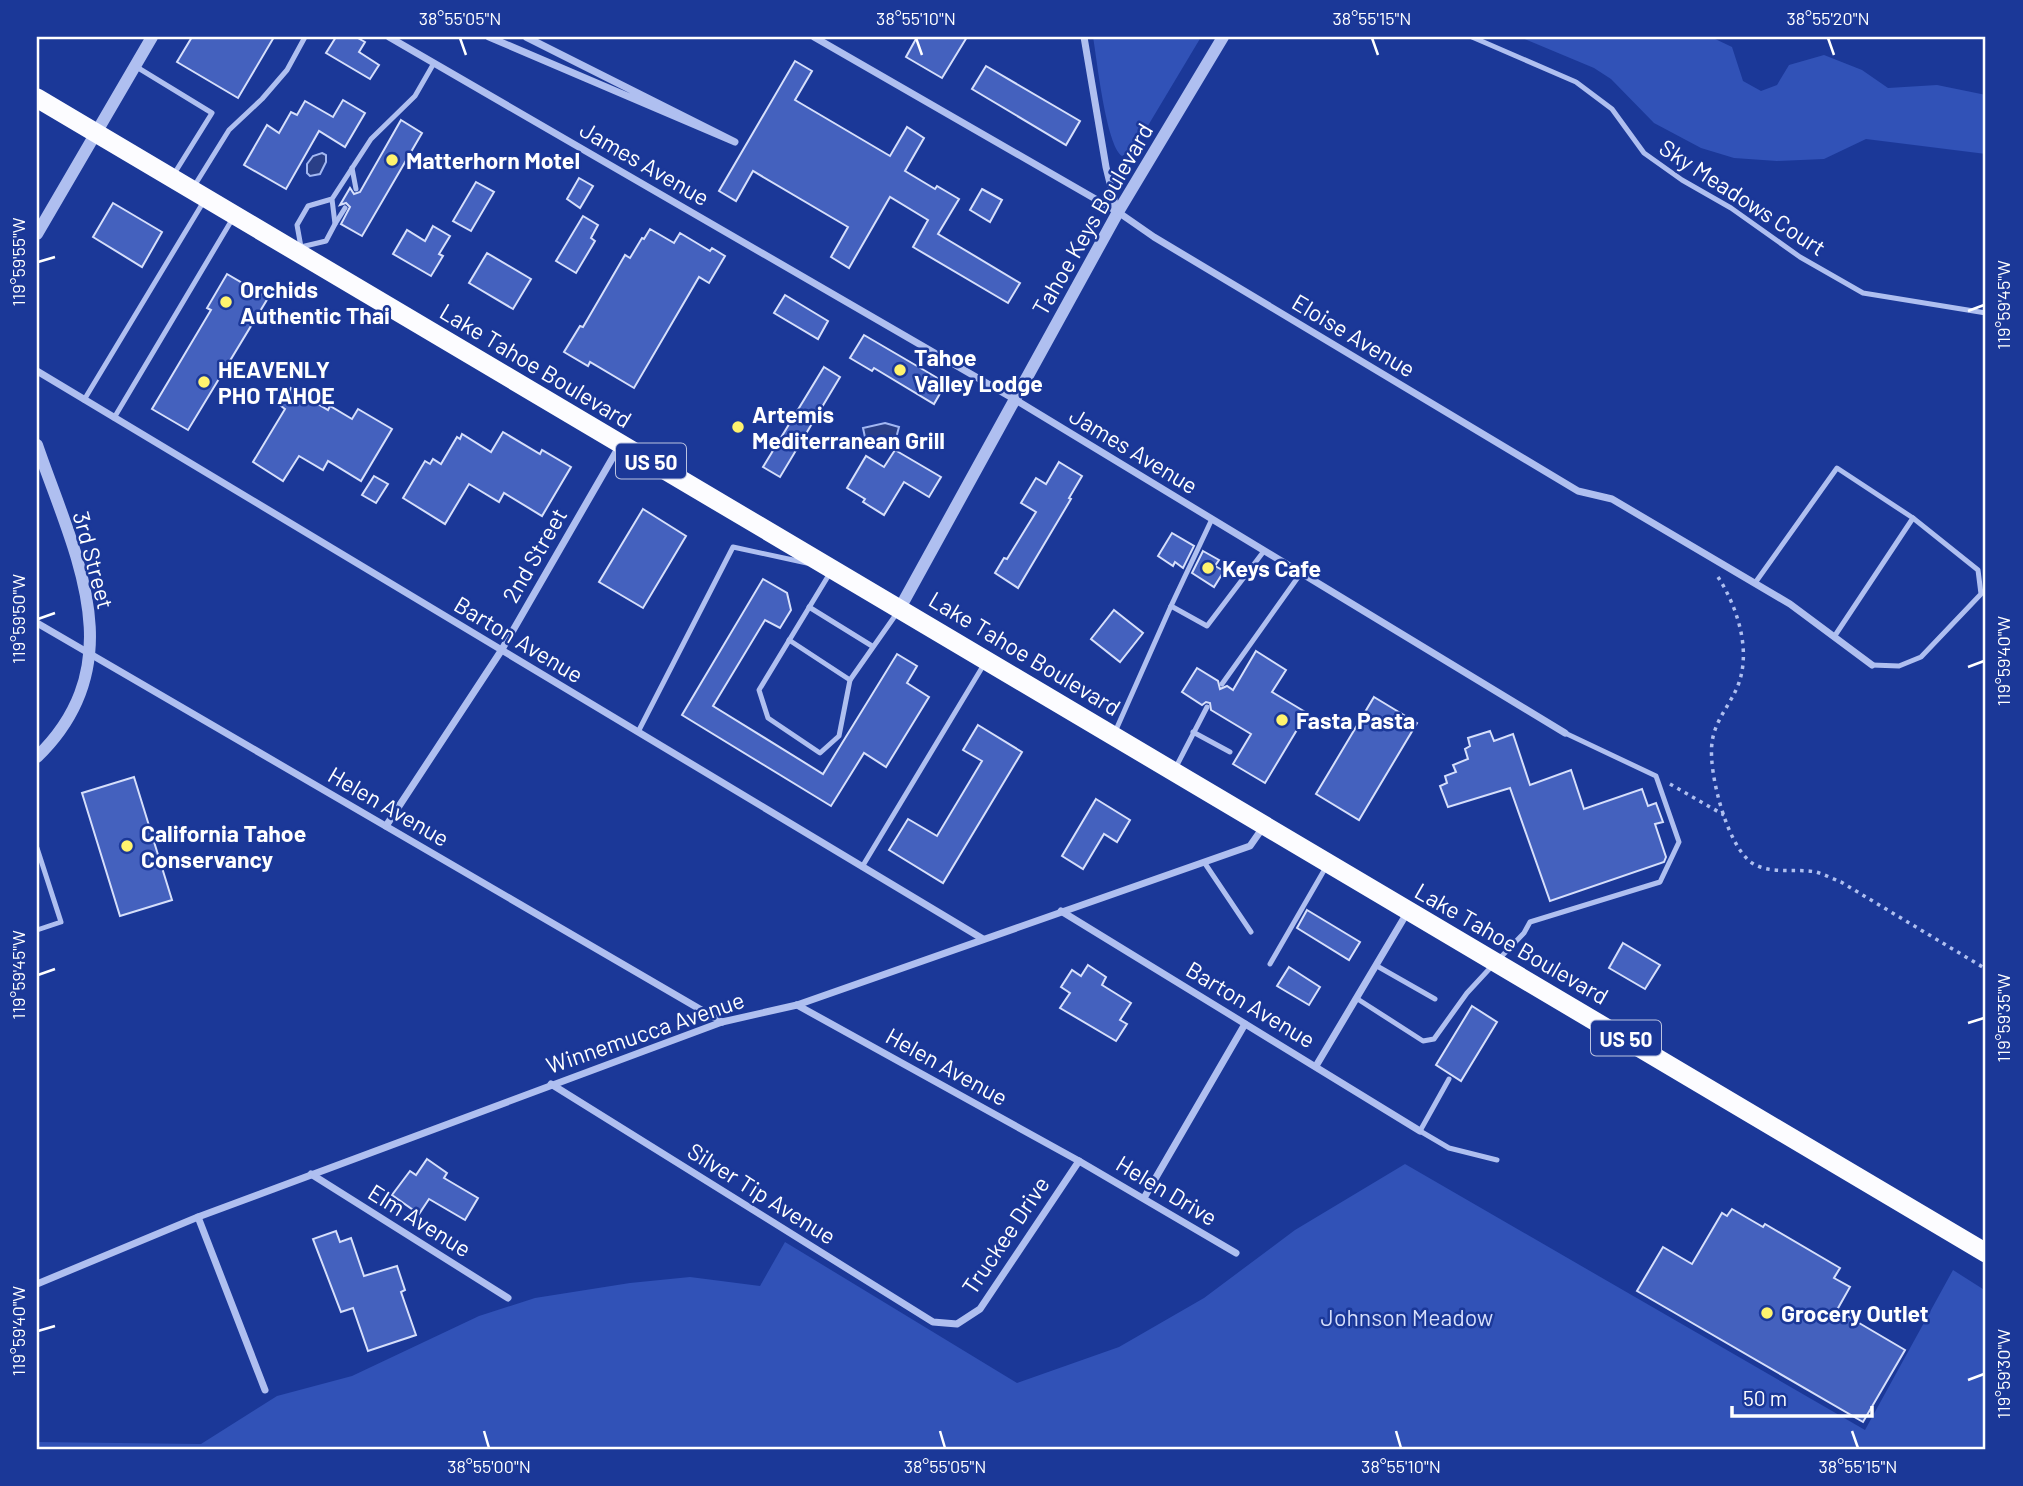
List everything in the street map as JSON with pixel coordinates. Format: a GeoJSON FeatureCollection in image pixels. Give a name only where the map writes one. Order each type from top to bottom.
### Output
{"type":"FeatureCollection","features":[{"type":"Feature","properties":{"kind":"highway","name":"Lake Tahoe Boulevard"},"geometry":{"type":"LineString","coordinates":[[37,99],[199,195],[300,250],[832,569],[1986,1253]]}},
{"type":"Feature","properties":{"kind":"street"},"geometry":{"type":"LineString","coordinates":[[37,234],[152,37]]}},
{"type":"Feature","properties":{"kind":"street","name":"James Avenue"},"geometry":{"type":"LineString","coordinates":[[389,37],[1014,399],[1565,733]]}},
{"type":"Feature","properties":{"kind":"street","name":"James Avenue"},"geometry":{"type":"LineString","coordinates":[[489,37],[735,142]]}},
{"type":"Feature","properties":{"kind":"street"},"geometry":{"type":"LineString","coordinates":[[526,37],[735,142]]}},
{"type":"Feature","properties":{"kind":"street","name":"Eloise Avenue"},"geometry":{"type":"LineString","coordinates":[[814,37],[1118,212],[1154,237],[1578,491],[1612,499],[1755,583],[1790,604],[1872,665]]}},
{"type":"Feature","properties":{"kind":"street"},"geometry":{"type":"LineString","coordinates":[[1084,37],[1105,167],[1118,212]]}},
{"type":"Feature","properties":{"kind":"street","name":"Tahoe Keys Boulevard"},"geometry":{"type":"LineString","coordinates":[[900,608],[1118,212],[1223,37]]}},
{"type":"Feature","properties":{"kind":"street","name":"Barton Avenue"},"geometry":{"type":"LineString","coordinates":[[37,372],[983,939]]}},
{"type":"Feature","properties":{"kind":"street","name":"2nd Street"},"geometry":{"type":"LineString","coordinates":[[386,826],[500,651],[621,443]]}},
{"type":"Feature","properties":{"kind":"street","name":"3rd Street"},"geometry":{"type":"LineString","coordinates":[[37,445],[80,571],[92,633],[84,684],[72,713],[52,743],[37,757]]}},
{"type":"Feature","properties":{"kind":"street","name":"Helen Avenue"},"geometry":{"type":"LineString","coordinates":[[37,623],[722,1022]]}},
{"type":"Feature","properties":{"kind":"street","name":"Winnemucca Avenue"},"geometry":{"type":"LineString","coordinates":[[37,1284],[198,1217],[722,1022],[797,1005],[1250,846],[1264,825]]}},
{"type":"Feature","properties":{"kind":"street"},"geometry":{"type":"LineString","coordinates":[[1316,1066],[1409,910]]}},
{"type":"Feature","properties":{"kind":"street","name":"Barton Avenue"},"geometry":{"type":"LineString","coordinates":[[1061,911],[1420,1131]]}},
{"type":"Feature","properties":{"kind":"street","name":"Helen Avenue"},"geometry":{"type":"LineString","coordinates":[[797,1005],[1079,1161]]}},
{"type":"Feature","properties":{"kind":"street"},"geometry":{"type":"LineString","coordinates":[[1144,1198],[1245,1024]]}},
{"type":"Feature","properties":{"kind":"street","name":"Silver Tip Avenue"},"geometry":{"type":"LineString","coordinates":[[551,1084],[933,1322],[957,1324]]}},
{"type":"Feature","properties":{"kind":"street","name":"Helen Drive"},"geometry":{"type":"LineString","coordinates":[[1079,1161],[1236,1253]]}},
{"type":"Feature","properties":{"kind":"street","name":"Truckee Drive"},"geometry":{"type":"LineString","coordinates":[[957,1324],[980,1309],[1079,1161]]}},
{"type":"Feature","properties":{"kind":"street","name":"Elm Avenue"},"geometry":{"type":"LineString","coordinates":[[311,1174],[508,1298]]}},
{"type":"Feature","properties":{"kind":"street"},"geometry":{"type":"LineString","coordinates":[[198,1217],[265,1391]]}},
{"type":"Feature","properties":{"kind":"lane"},"geometry":{"type":"LineString","coordinates":[[85,400],[199,195],[229,130],[262,99],[287,70],[305,37]]}},
{"type":"Feature","properties":{"kind":"lane"},"geometry":{"type":"LineString","coordinates":[[482,37],[735,142]]}},
{"type":"Feature","properties":{"kind":"lane","name":"Sky Meadows Court"},"geometry":{"type":"LineString","coordinates":[[1472,37],[1576,82],[1612,109],[1644,153],[1682,180],[1731,208],[1800,257],[1863,293],[1986,313]]}},
{"type":"Feature","properties":{"kind":"lane"},"geometry":{"type":"LineString","coordinates":[[335,224],[332,199],[370,139],[415,96],[434,63]]}},
{"type":"Feature","properties":{"kind":"lane"},"geometry":{"type":"LineString","coordinates":[[135,66],[212,113],[171,178]]}},
{"type":"Feature","properties":{"kind":"lane"},"geometry":{"type":"LineString","coordinates":[[352,168],[356,189]]}},
{"type":"Feature","properties":{"kind":"lane"},"geometry":{"type":"LineString","coordinates":[[332,199],[308,206],[297,225],[300,250],[326,241],[345,208]]}},
{"type":"Feature","properties":{"kind":"lane"},"geometry":{"type":"LineString","coordinates":[[114,418],[235,215]]}},
{"type":"Feature","properties":{"kind":"lane"},"geometry":{"type":"LineString","coordinates":[[1755,583],[1837,468],[1913,518],[1978,570],[1981,594],[1921,657],[1899,666],[1872,665]]}},
{"type":"Feature","properties":{"kind":"lane"},"geometry":{"type":"LineString","coordinates":[[1834,637],[1913,518]]}},
{"type":"Feature","properties":{"kind":"lane"},"geometry":{"type":"LineString","coordinates":[[1114,735],[1212,519]]}},
{"type":"Feature","properties":{"kind":"lane"},"geometry":{"type":"LineString","coordinates":[[638,732],[733,547],[832,569],[759,690],[768,718],[820,753],[839,736],[850,680],[900,608]]}},
{"type":"Feature","properties":{"kind":"lane"},"geometry":{"type":"LineString","coordinates":[[1171,606],[1207,626],[1264,551]]}},
{"type":"Feature","properties":{"kind":"lane"},"geometry":{"type":"LineString","coordinates":[[1222,684],[1301,573]]}},
{"type":"Feature","properties":{"kind":"lane"},"geometry":{"type":"LineString","coordinates":[[809,607],[872,646]]}},
{"type":"Feature","properties":{"kind":"lane"},"geometry":{"type":"LineString","coordinates":[[789,640],[850,680]]}},
{"type":"Feature","properties":{"kind":"lane"},"geometry":{"type":"LineString","coordinates":[[862,867],[987,660]]}},
{"type":"Feature","properties":{"kind":"lane"},"geometry":{"type":"LineString","coordinates":[[1174,771],[1207,708]]}},
{"type":"Feature","properties":{"kind":"lane"},"geometry":{"type":"LineString","coordinates":[[1193,732],[1230,752]]}},
{"type":"Feature","properties":{"kind":"lane"},"geometry":{"type":"LineString","coordinates":[[1356,998],[1423,1041],[1434,1039],[1467,993],[1524,933],[1530,922],[1660,882],[1679,842],[1656,776],[1565,733]]}},
{"type":"Feature","properties":{"kind":"lane"},"geometry":{"type":"LineString","coordinates":[[37,848],[61,922],[37,930]]}},
{"type":"Feature","properties":{"kind":"lane"},"geometry":{"type":"LineString","coordinates":[[1203,862],[1251,932]]}},
{"type":"Feature","properties":{"kind":"lane"},"geometry":{"type":"LineString","coordinates":[[1269,964],[1328,863]]}},
{"type":"Feature","properties":{"kind":"lane"},"geometry":{"type":"LineString","coordinates":[[1377,966],[1435,999]]}},
{"type":"Feature","properties":{"kind":"lane"},"geometry":{"type":"LineString","coordinates":[[1450,1079],[1420,1131],[1449,1148],[1497,1160]]}},
{"type":"Feature","properties":{"kind":"path"},"geometry":{"type":"LineString","coordinates":[[1701,551],[1723,584],[1742,633],[1741,678],[1717,724],[1712,743],[1712,768],[1725,815],[1741,851],[1752,863],[1771,870],[1816,872],[1841,882],[1986,969]]}},
{"type":"Feature","properties":{"kind":"path"},"geometry":{"type":"LineString","coordinates":[[1656,776],[1725,815]]}},
{"type":"Feature","properties":{"kind":"green space"},"geometry":{"type":"Polygon","coordinates":[[[1093,37],[1201,37],[1134,149],[1122,156],[1111,136],[1093,37]]]}},
{"type":"Feature","properties":{"kind":"green space"},"geometry":{"type":"Polygon","coordinates":[[[1520,37],[1711,37],[1732,47],[1743,81],[1761,91],[1777,85],[1789,65],[1824,55],[1862,70],[1888,88],[1937,85],[1986,95],[1986,154],[1866,139],[1824,159],[1777,161],[1734,158],[1701,148],[1654,123],[1611,79],[1594,68],[1520,37]]]}},
{"type":"Feature","properties":{"kind":"green space","name":"Johnson Meadow"},"geometry":{"type":"Polygon","coordinates":[[[1405,1164],[1865,1430],[1953,1270],[1986,1291],[1986,1449],[37,1449],[37,1442],[201,1444],[277,1396],[352,1376],[479,1316],[535,1298],[630,1283],[690,1277],[760,1286],[785,1242],[1017,1383],[1119,1347],[1204,1298],[1295,1230],[1405,1164]]]}},
{"type":"Feature","properties":{"kind":"shaded area"},"geometry":{"type":"Polygon","coordinates":[[[322,153],[326,155],[326,162],[320,174],[310,176],[307,173],[307,164],[313,156],[322,153]]]}},
{"type":"Feature","properties":{"kind":"shaded area"},"geometry":{"type":"Polygon","coordinates":[[[885,423],[899,427],[895,442],[881,438],[866,442],[863,428],[885,423]]]}},
{"type":"Feature","properties":{"kind":"building"},"geometry":{"type":"Polygon","coordinates":[[[192,37],[274,37],[238,98],[177,62],[192,37]]]}},
{"type":"Feature","properties":{"kind":"building"},"geometry":{"type":"Polygon","coordinates":[[[336,37],[356,37],[365,42],[359,52],[379,65],[370,79],[326,53],[336,37]]]}},
{"type":"Feature","properties":{"kind":"building"},"geometry":{"type":"Polygon","coordinates":[[[917,37],[967,37],[942,78],[906,57],[917,37]]]}},
{"type":"Feature","properties":{"kind":"building"},"geometry":{"type":"Polygon","coordinates":[[[795,61],[812,71],[795,100],[890,156],[907,127],[924,138],[905,171],[935,189],[937,186],[959,199],[938,234],[1020,283],[1008,303],[913,247],[928,220],[890,197],[849,268],[831,257],[848,227],[753,171],[736,201],[719,191],[795,61]]]}},
{"type":"Feature","properties":{"kind":"building"},"geometry":{"type":"Polygon","coordinates":[[[986,66],[1080,121],[1066,145],[972,89],[986,66]]]}},
{"type":"Feature","properties":{"kind":"building"},"geometry":{"type":"Polygon","coordinates":[[[343,100],[365,113],[345,147],[319,131],[286,189],[244,165],[267,125],[279,133],[291,112],[297,115],[305,101],[333,117],[343,100]]]}},
{"type":"Feature","properties":{"kind":"building","name":"Matterhorn Motel"},"geometry":{"type":"Polygon","coordinates":[[[401,120],[422,133],[362,236],[341,224],[350,207],[346,203],[340,205],[350,188],[354,194],[360,192],[401,120]]]}},
{"type":"Feature","properties":{"kind":"building"},"geometry":{"type":"Polygon","coordinates":[[[579,178],[593,186],[580,208],[567,199],[579,178]]]}},
{"type":"Feature","properties":{"kind":"building"},"geometry":{"type":"Polygon","coordinates":[[[476,182],[494,192],[471,231],[453,221],[476,182]]]}},
{"type":"Feature","properties":{"kind":"building"},"geometry":{"type":"Polygon","coordinates":[[[982,189],[1002,200],[990,222],[970,210],[982,189]]]}},
{"type":"Feature","properties":{"kind":"building"},"geometry":{"type":"Polygon","coordinates":[[[113,203],[162,232],[142,267],[93,237],[113,203]]]}},
{"type":"Feature","properties":{"kind":"building"},"geometry":{"type":"Polygon","coordinates":[[[583,216],[598,225],[591,238],[595,241],[576,273],[556,261],[583,216]]]}},
{"type":"Feature","properties":{"kind":"building"},"geometry":{"type":"Polygon","coordinates":[[[433,226],[450,236],[439,254],[443,256],[431,276],[393,254],[407,230],[425,241],[433,226]]]}},
{"type":"Feature","properties":{"kind":"building"},"geometry":{"type":"Polygon","coordinates":[[[650,229],[674,243],[680,233],[710,251],[712,248],[725,256],[709,283],[699,277],[634,388],[590,362],[588,366],[564,352],[580,326],[583,327],[625,255],[630,258],[650,229]]]}},
{"type":"Feature","properties":{"kind":"building"},"geometry":{"type":"Polygon","coordinates":[[[487,253],[531,279],[513,309],[469,283],[487,253]]]}},
{"type":"Feature","properties":{"kind":"building"},"geometry":{"type":"Polygon","coordinates":[[[227,274],[268,298],[188,430],[152,409],[211,310],[207,308],[227,274]]]}},
{"type":"Feature","properties":{"kind":"building"},"geometry":{"type":"Polygon","coordinates":[[[785,295],[828,321],[818,339],[774,313],[785,295]]]}},
{"type":"Feature","properties":{"kind":"building","name":"Tahoe Valley Lodge"},"geometry":{"type":"Polygon","coordinates":[[[864,335],[946,383],[934,404],[874,368],[872,371],[850,358],[864,335]]]}},
{"type":"Feature","properties":{"kind":"building"},"geometry":{"type":"Polygon","coordinates":[[[824,367],[840,377],[780,477],[763,467],[824,367]]]}},
{"type":"Feature","properties":{"kind":"building"},"geometry":{"type":"Polygon","coordinates":[[[291,388],[328,410],[330,406],[352,419],[358,409],[392,429],[361,481],[328,461],[323,470],[299,456],[283,481],[253,462],[285,409],[281,406],[291,388]]]}},
{"type":"Feature","properties":{"kind":"building"},"geometry":{"type":"Polygon","coordinates":[[[503,432],[540,454],[542,450],[571,467],[542,516],[504,493],[499,502],[469,484],[445,524],[403,498],[425,461],[430,464],[433,459],[441,464],[457,437],[460,439],[462,434],[491,452],[503,432]]]}},
{"type":"Feature","properties":{"kind":"building","name":"Tahoe Valley Lodge"},"geometry":{"type":"Polygon","coordinates":[[[895,450],[941,477],[929,497],[904,482],[884,515],[847,488],[866,456],[884,467],[895,450]]]}},
{"type":"Feature","properties":{"kind":"building"},"geometry":{"type":"Polygon","coordinates":[[[1059,462],[1082,476],[1018,588],[995,573],[1004,558],[1007,559],[1036,512],[1021,503],[1036,478],[1046,484],[1059,462]]]}},
{"type":"Feature","properties":{"kind":"building"},"geometry":{"type":"Polygon","coordinates":[[[374,476],[388,484],[376,503],[362,495],[374,476]]]}},
{"type":"Feature","properties":{"kind":"building"},"geometry":{"type":"Polygon","coordinates":[[[643,509],[686,536],[643,608],[599,582],[643,509]]]}},
{"type":"Feature","properties":{"kind":"building"},"geometry":{"type":"Polygon","coordinates":[[[1172,533],[1194,546],[1183,568],[1175,562],[1173,566],[1158,556],[1172,533]]]}},
{"type":"Feature","properties":{"kind":"building","name":"Keys Cafe"},"geometry":{"type":"Polygon","coordinates":[[[1203,551],[1219,560],[1215,566],[1224,571],[1214,587],[1192,573],[1203,551]]]}},
{"type":"Feature","properties":{"kind":"building"},"geometry":{"type":"Polygon","coordinates":[[[763,579],[787,593],[791,610],[780,628],[765,620],[713,706],[823,774],[897,654],[917,666],[907,683],[929,697],[886,767],[864,753],[831,806],[682,715],[763,579]]]}},
{"type":"Feature","properties":{"kind":"building"},"geometry":{"type":"Polygon","coordinates":[[[1114,610],[1143,633],[1120,662],[1091,639],[1114,610]]]}},
{"type":"Feature","properties":{"kind":"building"},"geometry":{"type":"Polygon","coordinates":[[[1256,651],[1286,670],[1272,692],[1307,713],[1265,783],[1233,764],[1251,734],[1211,710],[1210,703],[1202,705],[1182,692],[1197,668],[1218,681],[1220,689],[1227,686],[1233,690],[1256,651]]]}},
{"type":"Feature","properties":{"kind":"building"},"geometry":{"type":"Polygon","coordinates":[[[1374,697],[1417,723],[1359,820],[1316,794],[1374,697]]]}},
{"type":"Feature","properties":{"kind":"building"},"geometry":{"type":"Polygon","coordinates":[[[978,725],[1022,752],[943,883],[889,850],[908,819],[937,836],[982,761],[963,750],[978,725]]]}},
{"type":"Feature","properties":{"kind":"building"},"geometry":{"type":"Polygon","coordinates":[[[1490,731],[1494,741],[1513,734],[1530,785],[1571,770],[1584,809],[1642,789],[1648,806],[1656,803],[1663,822],[1655,824],[1666,857],[1664,862],[1550,901],[1510,788],[1448,807],[1440,786],[1447,783],[1445,776],[1456,772],[1453,765],[1468,759],[1465,749],[1470,746],[1468,738],[1490,731]]]}},
{"type":"Feature","properties":{"kind":"building","name":"California Tahoe Conservancy"},"geometry":{"type":"Polygon","coordinates":[[[134,777],[172,900],[120,916],[82,793],[134,777]]]}},
{"type":"Feature","properties":{"kind":"building"},"geometry":{"type":"Polygon","coordinates":[[[1096,799],[1130,820],[1117,842],[1104,834],[1083,869],[1062,856],[1096,799]]]}},
{"type":"Feature","properties":{"kind":"building"},"geometry":{"type":"Polygon","coordinates":[[[1307,910],[1360,942],[1349,960],[1297,928],[1307,910]]]}},
{"type":"Feature","properties":{"kind":"building"},"geometry":{"type":"Polygon","coordinates":[[[1623,943],[1660,965],[1645,989],[1609,968],[1623,943]]]}},
{"type":"Feature","properties":{"kind":"building"},"geometry":{"type":"Polygon","coordinates":[[[1088,965],[1106,977],[1102,985],[1131,1003],[1120,1020],[1127,1024],[1116,1041],[1060,1008],[1070,993],[1061,987],[1072,970],[1081,976],[1088,965]]]}},
{"type":"Feature","properties":{"kind":"building"},"geometry":{"type":"Polygon","coordinates":[[[1289,967],[1320,987],[1309,1005],[1277,986],[1289,967]]]}},
{"type":"Feature","properties":{"kind":"building"},"geometry":{"type":"Polygon","coordinates":[[[1472,1006],[1497,1022],[1461,1081],[1436,1065],[1472,1006]]]}},
{"type":"Feature","properties":{"kind":"building"},"geometry":{"type":"Polygon","coordinates":[[[427,1159],[447,1173],[444,1178],[478,1198],[465,1220],[429,1199],[419,1214],[392,1195],[410,1171],[416,1175],[427,1159]]]}},
{"type":"Feature","properties":{"kind":"building"},"geometry":{"type":"Polygon","coordinates":[[[1732,1209],[1763,1227],[1765,1224],[1840,1268],[1834,1278],[1850,1287],[1837,1310],[1905,1350],[1863,1422],[1637,1291],[1663,1247],[1692,1264],[1722,1213],[1727,1216],[1732,1209]]]}},
{"type":"Feature","properties":{"kind":"building"},"geometry":{"type":"Polygon","coordinates":[[[336,1231],[340,1242],[351,1238],[364,1276],[397,1266],[405,1290],[401,1292],[416,1335],[368,1351],[353,1308],[341,1312],[313,1239],[336,1231]]]}},
{"type":"Feature","properties":{"kind":"place","name":"Matterhorn Motel"},"geometry":{"type":"Point","coordinates":[392,160]}},
{"type":"Feature","properties":{"kind":"place","name":"Orchids Authentic Thai"},"geometry":{"type":"Point","coordinates":[226,302]}},
{"type":"Feature","properties":{"kind":"place","name":"Tahoe Valley Lodge"},"geometry":{"type":"Point","coordinates":[900,370]}},
{"type":"Feature","properties":{"kind":"place","name":"HEAVENLY PHO TAHOE"},"geometry":{"type":"Point","coordinates":[204,382]}},
{"type":"Feature","properties":{"kind":"place","name":"Artemis Mediterranean Grill"},"geometry":{"type":"Point","coordinates":[738,427]}},
{"type":"Feature","properties":{"kind":"place","name":"Keys Cafe"},"geometry":{"type":"Point","coordinates":[1208,568]}},
{"type":"Feature","properties":{"kind":"place","name":"Fasta Pasta"},"geometry":{"type":"Point","coordinates":[1282,720]}},
{"type":"Feature","properties":{"kind":"place","name":"California Tahoe Conservancy"},"geometry":{"type":"Point","coordinates":[127,846]}},
{"type":"Feature","properties":{"kind":"place","name":"Grocery Outlet"},"geometry":{"type":"Point","coordinates":[1767,1313]}}]}
